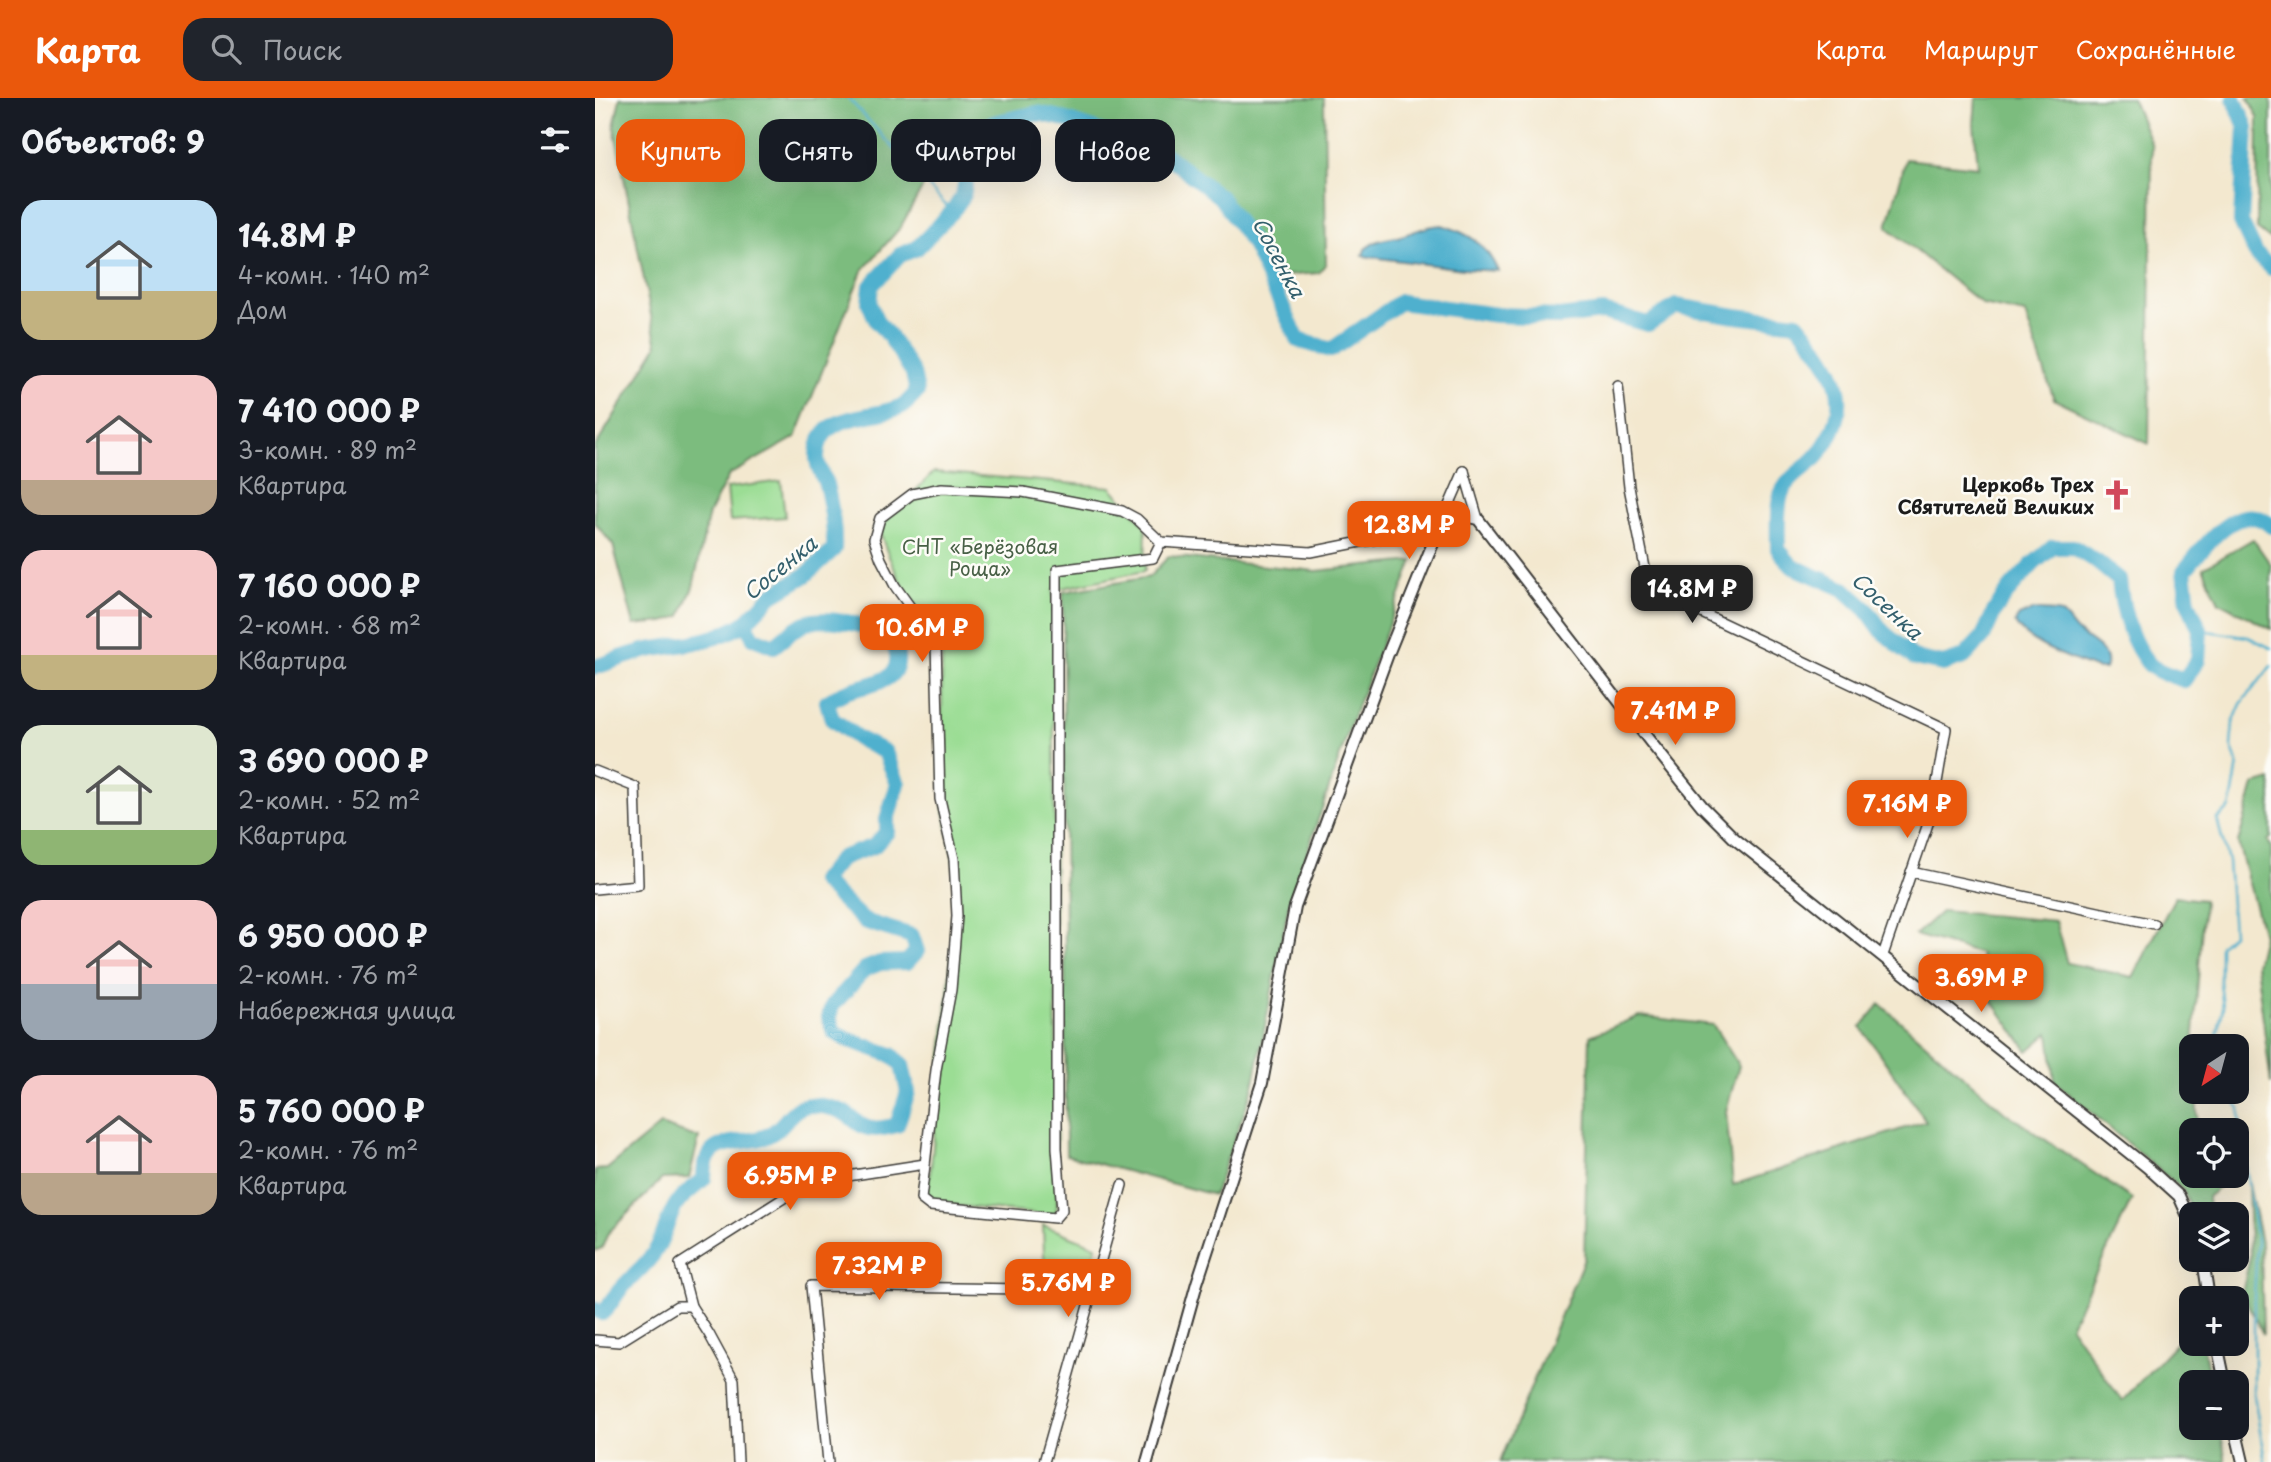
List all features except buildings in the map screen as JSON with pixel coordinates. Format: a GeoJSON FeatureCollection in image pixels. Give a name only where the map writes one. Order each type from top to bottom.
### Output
{"type":"FeatureCollection","features":[{"type":"Feature","properties":{"kind":"street"},"geometry":{"type":"LineString","coordinates":[[1618,386],[1629,487],[1649,587],[1946,729],[1932,812],[1883,955]]}},
{"type":"Feature","properties":{"kind":"street"},"geometry":{"type":"LineString","coordinates":[[1147,1462],[1197,1283],[1262,1083],[1295,907],[1388,654],[1464,471],[1478,519],[1703,806],[1735,839],[2147,1167],[2179,1196],[2182,1202]]}},
{"type":"Feature","properties":{"kind":"street"},"geometry":{"type":"LineString","coordinates":[[1161,542],[1153,558],[1058,570],[1058,1148],[1062,1210],[1055,1217],[930,1206],[921,1199],[936,1070],[951,990],[957,916],[954,859],[940,799],[936,643],[895,586],[881,559],[874,539],[880,518],[912,494],[942,488],[1023,492],[1122,511],[1137,519],[1161,542],[1311,552],[1440,526],[1453,518],[1464,516],[1478,519]]}},
{"type":"Feature","properties":{"kind":"street"},"geometry":{"type":"LineString","coordinates":[[595,771],[635,787],[638,885],[595,889]]}},
{"type":"Feature","properties":{"kind":"street"},"geometry":{"type":"LineString","coordinates":[[1911,872],[2154,924]]}},
{"type":"Feature","properties":{"kind":"street"},"geometry":{"type":"LineString","coordinates":[[738,1462],[734,1380],[691,1306],[680,1264],[809,1182],[925,1164]]}},
{"type":"Feature","properties":{"kind":"street"},"geometry":{"type":"LineString","coordinates":[[1044,1462],[1122,1185]]}},
{"type":"Feature","properties":{"kind":"street"},"geometry":{"type":"LineString","coordinates":[[828,1462],[811,1286],[1091,1290]]}},
{"type":"Feature","properties":{"kind":"street"},"geometry":{"type":"LineString","coordinates":[[595,1340],[619,1342],[677,1306],[691,1306]]}},
{"type":"Feature","properties":{"kind":"street"},"geometry":{"type":"LineString","coordinates":[[2238,1440],[2243,1462]]}},
{"type":"Feature","properties":{"kind":"green space"},"geometry":{"type":"Polygon","coordinates":[[[620,98],[1324,98],[1326,263],[1319,273],[1283,276],[1224,195],[1175,156],[1175,119],[1065,119],[1034,111],[999,119],[891,119],[891,182],[926,182],[900,228],[862,271],[796,437],[729,475],[709,513],[693,587],[681,616],[664,622],[634,625],[613,545],[595,523],[595,447],[657,346],[625,182],[745,182],[745,119],[616,119],[616,137],[614,127],[620,98]]]}},
{"type":"Feature","properties":{"kind":"green space"},"geometry":{"type":"Polygon","coordinates":[[[1976,98],[2132,98],[2152,146],[2149,444],[2054,399],[2025,314],[1983,305],[1887,227],[1906,159],[1978,167],[1974,124],[1976,98]]]}},
{"type":"Feature","properties":{"kind":"green space"},"geometry":{"type":"Polygon","coordinates":[[[2248,98],[2271,98],[2271,240],[2257,229],[2258,117],[2248,98]]]}},
{"type":"Feature","properties":{"kind":"green space","name":"СНТ «Берёзовая Роща»"},"geometry":{"type":"Polygon","coordinates":[[[934,472],[1111,487],[1146,526],[1145,571],[1053,590],[1055,1216],[958,1206],[926,1197],[958,888],[942,798],[942,642],[923,619],[905,589],[880,530],[890,516],[934,472]]]}},
{"type":"Feature","properties":{"kind":"green space"},"geometry":{"type":"Polygon","coordinates":[[[781,481],[785,517],[730,521],[727,488],[781,481]]]}},
{"type":"Feature","properties":{"kind":"green space"},"geometry":{"type":"Polygon","coordinates":[[[2253,539],[2271,565],[2271,629],[2219,602],[2203,568],[2253,539]]]}},
{"type":"Feature","properties":{"kind":"green space"},"geometry":{"type":"Polygon","coordinates":[[[1169,556],[1316,571],[1413,561],[1354,715],[1288,908],[1253,1088],[1214,1195],[1066,1155],[1063,592],[1149,577],[1169,556]]]}},
{"type":"Feature","properties":{"kind":"green space"},"geometry":{"type":"Polygon","coordinates":[[[2271,780],[2271,838],[2268,840],[2271,847],[2271,1084],[2256,964],[2263,935],[2238,843],[2254,785],[2271,780]]]}},
{"type":"Feature","properties":{"kind":"green space"},"geometry":{"type":"Polygon","coordinates":[[[2175,897],[2204,900],[2194,1034],[2179,1034],[2179,1104],[2197,1104],[2197,1118],[2179,1118],[2179,1187],[2055,1082],[2049,1033],[2028,1051],[1980,984],[1981,954],[1915,935],[1942,911],[2055,921],[2067,963],[2133,977],[2175,897]]]}},
{"type":"Feature","properties":{"kind":"green space"},"geometry":{"type":"Polygon","coordinates":[[[1880,1004],[2005,1112],[2132,1199],[2070,1326],[2122,1401],[2179,1340],[2179,1356],[2205,1356],[2208,1370],[2179,1370],[2179,1440],[2222,1440],[2226,1462],[1500,1462],[1584,1259],[1590,1036],[1639,1016],[1713,1025],[1739,1066],[1726,1111],[1733,1185],[1926,1121],[1861,1027],[1880,1004]]]}},
{"type":"Feature","properties":{"kind":"green space"},"geometry":{"type":"Polygon","coordinates":[[[660,1125],[699,1138],[689,1178],[662,1179],[608,1233],[602,1248],[595,1251],[595,1170],[607,1169],[660,1125]]]}},
{"type":"Feature","properties":{"kind":"green space"},"geometry":{"type":"Polygon","coordinates":[[[2249,1185],[2261,1243],[2263,1334],[2249,1307],[2249,1286],[2244,1286],[2247,1272],[2249,1272],[2250,1257],[2249,1185]]]}},
{"type":"Feature","properties":{"kind":"green space"},"geometry":{"type":"Polygon","coordinates":[[[2181,1188],[2218,1188],[2208,1197],[2208,1202],[2188,1202],[2181,1188]]]}},
{"type":"Feature","properties":{"kind":"green space"},"geometry":{"type":"Polygon","coordinates":[[[1043,1225],[1096,1246],[1085,1284],[1045,1283],[1043,1225]]]}},
{"type":"Feature","properties":{"kind":"water"},"geometry":{"type":"Polygon","coordinates":[[[1442,225],[1476,241],[1488,253],[1498,271],[1363,256],[1365,249],[1377,242],[1442,225]]]}},
{"type":"Feature","properties":{"kind":"water"},"geometry":{"type":"Polygon","coordinates":[[[2034,610],[2058,612],[2063,615],[2077,631],[2103,652],[2106,657],[2105,669],[2097,669],[2064,656],[2020,630],[2015,622],[2019,616],[2034,610]]]}},
{"type":"Feature","properties":{"kind":"waterway"},"geometry":{"type":"LineString","coordinates":[[848,98],[952,212]]}},
{"type":"Feature","properties":{"kind":"waterway","name":"Сосенка"},"geometry":{"type":"LineString","coordinates":[[2234,98],[2246,127],[2241,222],[2256,254],[2271,268]]}},
{"type":"Feature","properties":{"kind":"waterway","name":"Сосенка"},"geometry":{"type":"LineString","coordinates":[[595,1309],[602,1313],[652,1256],[676,1205],[704,1178],[706,1163],[711,1153],[719,1147],[762,1138],[777,1130],[799,1108],[811,1105],[840,1111],[869,1128],[897,1125],[908,1092],[902,1065],[892,1055],[834,1032],[829,1017],[832,1006],[865,969],[880,963],[907,962],[917,951],[912,936],[864,921],[822,881],[841,858],[874,846],[887,832],[887,819],[898,784],[885,752],[859,739],[832,719],[827,702],[891,675],[897,663],[894,645],[886,637],[861,625],[819,621],[799,626],[774,646],[754,638],[745,623],[772,595],[806,575],[834,549],[829,500],[817,458],[819,443],[826,432],[836,424],[902,406],[917,392],[913,373],[877,322],[869,303],[871,286],[900,255],[917,248],[952,212],[963,196],[967,174],[966,150],[977,129],[1038,113],[1162,152],[1220,197],[1253,244],[1298,340],[1331,350],[1400,302],[1497,315],[1559,317],[1603,312],[1648,324],[1676,306],[1797,323],[1831,370],[1839,402],[1837,419],[1830,437],[1817,456],[1790,480],[1783,490],[1778,510],[1778,549],[1792,566],[1844,589],[1867,610],[1883,632],[1914,658],[1943,664],[1964,657],[1983,637],[1995,610],[2011,588],[2033,564],[2053,547],[2073,547],[2119,580],[2128,624],[2137,646],[2149,664],[2161,672],[2184,680],[2198,660],[2200,630],[2188,602],[2184,571],[2211,539],[2234,521],[2247,517],[2259,518],[2271,526]]}},
{"type":"Feature","properties":{"kind":"waterway"},"geometry":{"type":"LineString","coordinates":[[595,667],[639,652],[713,638],[745,623]]}},
{"type":"Feature","properties":{"kind":"waterway"},"geometry":{"type":"LineString","coordinates":[[2200,630],[2248,637],[2271,648]]}},
{"type":"Feature","properties":{"kind":"waterway"},"geometry":{"type":"LineString","coordinates":[[2217,1034],[2223,1008],[2220,945],[2233,933],[2228,861],[2217,819],[2230,808],[2238,764],[2231,746],[2233,723],[2241,704],[2271,666]]}},
{"type":"Feature","properties":{"kind":"waterway"},"geometry":{"type":"LineString","coordinates":[[2236,1104],[2240,1108],[2240,1128],[2257,1242],[2254,1395],[2265,1462]]}},
{"type":"Feature","properties":{"kind":"place","name":"Церковь Трех Святителей Великих"},"geometry":{"type":"Point","coordinates":[2117,495]}}]}
